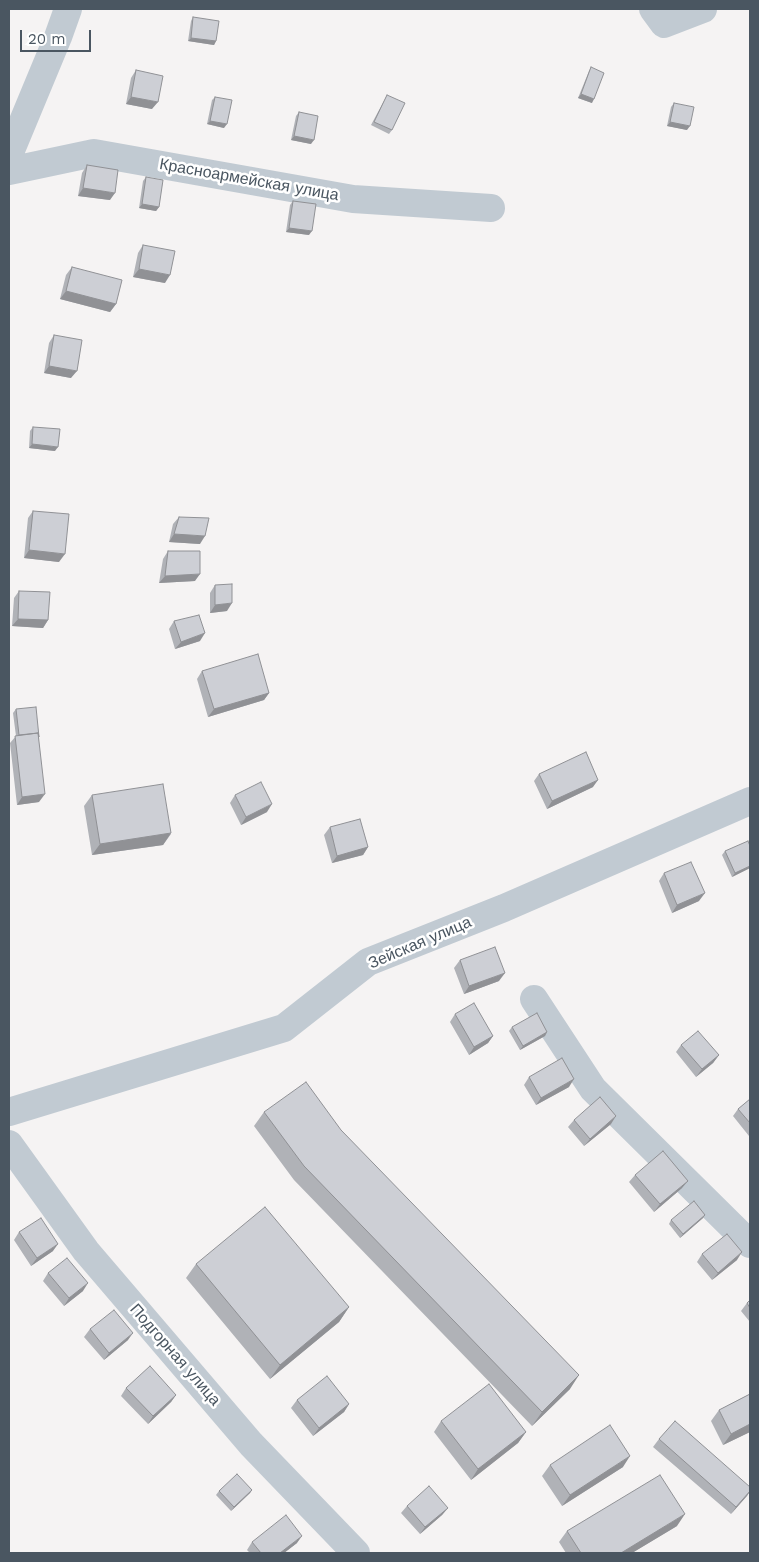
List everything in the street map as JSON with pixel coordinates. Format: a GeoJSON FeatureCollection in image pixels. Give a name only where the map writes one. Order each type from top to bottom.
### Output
{"type":"FeatureCollection","features":[{"type":"Feature","properties":{"kind":"street"},"geometry":{"type":"LineString","coordinates":[[9,155],[68,9]]}},
{"type":"Feature","properties":{"kind":"street"},"geometry":{"type":"LineString","coordinates":[[653,9],[664,24],[703,9]]}},
{"type":"Feature","properties":{"kind":"street","name":"Красноармейская улица"},"geometry":{"type":"LineString","coordinates":[[9,170],[94,153],[353,199],[491,208]]}},
{"type":"Feature","properties":{"kind":"street","name":"Зейская улица"},"geometry":{"type":"LineString","coordinates":[[9,1112],[284,1028],[368,962],[504,908],[750,801]]}},
{"type":"Feature","properties":{"kind":"street"},"geometry":{"type":"LineString","coordinates":[[534,999],[593,1089],[750,1244]]}},
{"type":"Feature","properties":{"kind":"street","name":"Подгорная улица"},"geometry":{"type":"LineString","coordinates":[[9,1144],[92,1258],[251,1444],[356,1553]]}},
{"type":"Feature","properties":{"kind":"building"},"geometry":{"type":"Polygon","coordinates":[[[193,17],[219,21],[216,41],[191,38],[193,17]]]}},
{"type":"Feature","properties":{"kind":"building"},"geometry":{"type":"Polygon","coordinates":[[[591,67],[604,73],[594,99],[581,94],[591,67]]]}},
{"type":"Feature","properties":{"kind":"building"},"geometry":{"type":"Polygon","coordinates":[[[136,70],[163,76],[158,102],[131,97],[136,70]]]}},
{"type":"Feature","properties":{"kind":"building"},"geometry":{"type":"Polygon","coordinates":[[[387,95],[405,103],[392,130],[374,122],[387,95]]]}},
{"type":"Feature","properties":{"kind":"building"},"geometry":{"type":"Polygon","coordinates":[[[215,97],[232,100],[227,124],[210,121],[215,97]]]}},
{"type":"Feature","properties":{"kind":"building"},"geometry":{"type":"Polygon","coordinates":[[[674,103],[694,107],[690,126],[670,122],[674,103]]]}},
{"type":"Feature","properties":{"kind":"building"},"geometry":{"type":"Polygon","coordinates":[[[299,112],[318,116],[314,140],[294,136],[299,112]]]}},
{"type":"Feature","properties":{"kind":"building"},"geometry":{"type":"Polygon","coordinates":[[[87,165],[118,170],[115,193],[83,188],[87,165]]]}},
{"type":"Feature","properties":{"kind":"building"},"geometry":{"type":"Polygon","coordinates":[[[146,177],[163,180],[159,207],[142,204],[146,177]]]}},
{"type":"Feature","properties":{"kind":"building"},"geometry":{"type":"Polygon","coordinates":[[[293,201],[316,204],[312,231],[289,228],[293,201]]]}},
{"type":"Feature","properties":{"kind":"building"},"geometry":{"type":"Polygon","coordinates":[[[143,245],[175,251],[170,275],[139,269],[143,245]]]}},
{"type":"Feature","properties":{"kind":"building"},"geometry":{"type":"Polygon","coordinates":[[[72,267],[122,280],[116,304],[66,291],[72,267]]]}},
{"type":"Feature","properties":{"kind":"building"},"geometry":{"type":"Polygon","coordinates":[[[54,335],[82,340],[77,371],[49,366],[54,335]]]}},
{"type":"Feature","properties":{"kind":"building"},"geometry":{"type":"Polygon","coordinates":[[[33,427],[60,429],[58,447],[32,444],[33,427]]]}},
{"type":"Feature","properties":{"kind":"building"},"geometry":{"type":"Polygon","coordinates":[[[33,511],[69,514],[65,554],[29,550],[33,511]]]}},
{"type":"Feature","properties":{"kind":"building"},"geometry":{"type":"Polygon","coordinates":[[[179,517],[209,518],[205,536],[174,534],[179,517]]]}},
{"type":"Feature","properties":{"kind":"building"},"geometry":{"type":"Polygon","coordinates":[[[168,551],[200,551],[200,574],[165,576],[168,551]]]}},
{"type":"Feature","properties":{"kind":"building"},"geometry":{"type":"Polygon","coordinates":[[[232,584],[232,603],[215,605],[215,585],[232,584]]]}},
{"type":"Feature","properties":{"kind":"building"},"geometry":{"type":"Polygon","coordinates":[[[19,591],[50,592],[48,620],[18,619],[19,591]]]}},
{"type":"Feature","properties":{"kind":"building"},"geometry":{"type":"Polygon","coordinates":[[[199,615],[205,633],[181,642],[174,621],[199,615]]]}},
{"type":"Feature","properties":{"kind":"building"},"geometry":{"type":"Polygon","coordinates":[[[258,654],[269,693],[214,709],[202,671],[258,654]]]}},
{"type":"Feature","properties":{"kind":"building"},"geometry":{"type":"Polygon","coordinates":[[[36,707],[39,737],[38,733],[19,735],[16,709],[36,707]]]}},
{"type":"Feature","properties":{"kind":"building"},"geometry":{"type":"Polygon","coordinates":[[[38,733],[45,794],[22,797],[15,736],[38,733]]]}},
{"type":"Feature","properties":{"kind":"building"},"geometry":{"type":"Polygon","coordinates":[[[586,752],[598,780],[552,801],[539,774],[586,752]]]}},
{"type":"Feature","properties":{"kind":"building"},"geometry":{"type":"Polygon","coordinates":[[[261,782],[272,804],[246,817],[235,795],[261,782]]]}},
{"type":"Feature","properties":{"kind":"building"},"geometry":{"type":"Polygon","coordinates":[[[163,784],[171,833],[100,844],[92,795],[163,784]]]}},
{"type":"Feature","properties":{"kind":"building"},"geometry":{"type":"Polygon","coordinates":[[[360,819],[368,847],[337,856],[330,827],[360,819]]]}},
{"type":"Feature","properties":{"kind":"building"},"geometry":{"type":"Polygon","coordinates":[[[748,841],[750,846],[750,866],[735,873],[725,851],[748,841]]]}},
{"type":"Feature","properties":{"kind":"building"},"geometry":{"type":"Polygon","coordinates":[[[691,862],[705,893],[677,905],[664,873],[691,862]]]}},
{"type":"Feature","properties":{"kind":"building"},"geometry":{"type":"Polygon","coordinates":[[[495,947],[505,973],[469,986],[460,960],[495,947]]]}},
{"type":"Feature","properties":{"kind":"building"},"geometry":{"type":"Polygon","coordinates":[[[474,1003],[493,1036],[474,1047],[455,1014],[474,1003]]]}},
{"type":"Feature","properties":{"kind":"building"},"geometry":{"type":"Polygon","coordinates":[[[537,1013],[547,1032],[523,1046],[512,1027],[537,1013]]]}},
{"type":"Feature","properties":{"kind":"building"},"geometry":{"type":"Polygon","coordinates":[[[698,1031],[719,1055],[702,1069],[681,1045],[698,1031]]]}},
{"type":"Feature","properties":{"kind":"building"},"geometry":{"type":"Polygon","coordinates":[[[562,1058],[574,1079],[541,1098],[529,1077],[562,1058]]]}},
{"type":"Feature","properties":{"kind":"building"},"geometry":{"type":"Polygon","coordinates":[[[306,1082],[341,1130],[579,1375],[542,1412],[304,1166],[264,1112],[306,1082]]]}},
{"type":"Feature","properties":{"kind":"building"},"geometry":{"type":"Polygon","coordinates":[[[600,1097],[616,1116],[590,1139],[574,1120],[600,1097]]]}},
{"type":"Feature","properties":{"kind":"building"},"geometry":{"type":"Polygon","coordinates":[[[750,1099],[750,1123],[738,1109],[750,1099]]]}},
{"type":"Feature","properties":{"kind":"building"},"geometry":{"type":"Polygon","coordinates":[[[663,1151],[688,1181],[660,1204],[635,1175],[663,1151]]]}},
{"type":"Feature","properties":{"kind":"building"},"geometry":{"type":"Polygon","coordinates":[[[694,1201],[705,1215],[683,1234],[671,1220],[694,1201]]]}},
{"type":"Feature","properties":{"kind":"building"},"geometry":{"type":"Polygon","coordinates":[[[265,1207],[349,1307],[280,1365],[196,1264],[265,1207]]]}},
{"type":"Feature","properties":{"kind":"building"},"geometry":{"type":"Polygon","coordinates":[[[41,1218],[58,1244],[37,1258],[19,1232],[41,1218]]]}},
{"type":"Feature","properties":{"kind":"building"},"geometry":{"type":"Polygon","coordinates":[[[727,1234],[742,1252],[718,1273],[702,1254],[727,1234]]]}},
{"type":"Feature","properties":{"kind":"building"},"geometry":{"type":"Polygon","coordinates":[[[67,1258],[88,1283],[69,1298],[48,1273],[67,1258]]]}},
{"type":"Feature","properties":{"kind":"building"},"geometry":{"type":"Polygon","coordinates":[[[114,1310],[133,1333],[109,1353],[90,1329],[114,1310]]]}},
{"type":"Feature","properties":{"kind":"building"},"geometry":{"type":"Polygon","coordinates":[[[150,1366],[176,1395],[153,1416],[126,1388],[150,1366]]]}},
{"type":"Feature","properties":{"kind":"building"},"geometry":{"type":"Polygon","coordinates":[[[327,1376],[349,1404],[319,1428],[297,1400],[327,1376]]]}},
{"type":"Feature","properties":{"kind":"building"},"geometry":{"type":"Polygon","coordinates":[[[489,1384],[526,1432],[478,1469],[441,1421],[489,1384]]]}},
{"type":"Feature","properties":{"kind":"building"},"geometry":{"type":"Polygon","coordinates":[[[750,1394],[750,1424],[731,1434],[719,1410],[750,1394]]]}},
{"type":"Feature","properties":{"kind":"building"},"geometry":{"type":"Polygon","coordinates":[[[675,1421],[750,1487],[750,1491],[736,1507],[659,1439],[675,1421]]]}},
{"type":"Feature","properties":{"kind":"building"},"geometry":{"type":"Polygon","coordinates":[[[610,1425],[630,1456],[570,1495],[550,1465],[610,1425]]]}},
{"type":"Feature","properties":{"kind":"building"},"geometry":{"type":"Polygon","coordinates":[[[237,1474],[252,1490],[234,1507],[219,1491],[237,1474]]]}},
{"type":"Feature","properties":{"kind":"building"},"geometry":{"type":"Polygon","coordinates":[[[660,1475],[685,1514],[621,1553],[581,1553],[567,1531],[660,1475]]]}},
{"type":"Feature","properties":{"kind":"building"},"geometry":{"type":"Polygon","coordinates":[[[429,1486],[448,1508],[425,1527],[407,1506],[429,1486]]]}},
{"type":"Feature","properties":{"kind":"building"},"geometry":{"type":"Polygon","coordinates":[[[286,1515],[302,1536],[280,1553],[261,1553],[252,1542],[286,1515]]]}}]}
